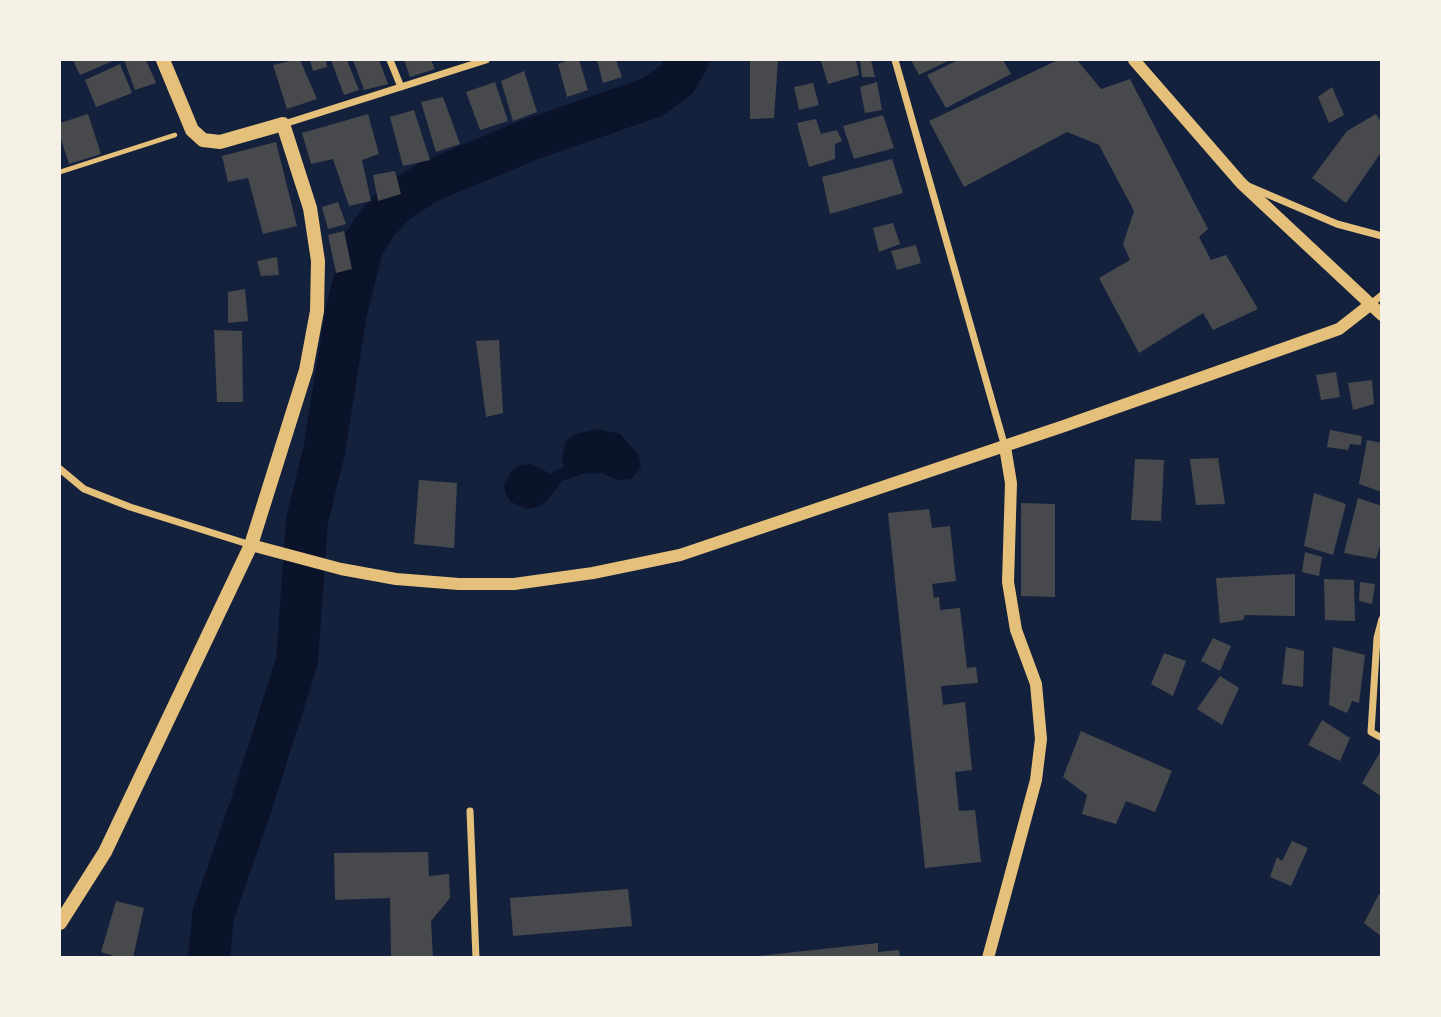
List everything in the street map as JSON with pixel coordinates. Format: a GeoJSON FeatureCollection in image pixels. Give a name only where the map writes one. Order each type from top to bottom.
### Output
{"type":"FeatureCollection","features":[{"type":"Feature","properties":{"kind":"main road"},"geometry":{"type":"LineString","coordinates":[[60,923],[105,852],[251,545],[306,370],[317,311],[318,261],[310,208],[283,124],[220,142],[203,140],[192,130],[163,60]]}},
{"type":"Feature","properties":{"kind":"street"},"geometry":{"type":"LineString","coordinates":[[390,60],[401,87]]}},
{"type":"Feature","properties":{"kind":"street"},"geometry":{"type":"LineString","coordinates":[[283,124],[486,60]]}},
{"type":"Feature","properties":{"kind":"street"},"geometry":{"type":"LineString","coordinates":[[895,60],[1005,447],[1011,483],[1008,582],[1016,630],[1036,684],[1041,739],[1035,780],[988,957]]}},
{"type":"Feature","properties":{"kind":"street"},"geometry":{"type":"LineString","coordinates":[[1134,60],[1241,183],[1381,315]]}},
{"type":"Feature","properties":{"kind":"street"},"geometry":{"type":"LineString","coordinates":[[1241,183],[1337,224],[1381,236]]}},
{"type":"Feature","properties":{"kind":"street"},"geometry":{"type":"LineString","coordinates":[[60,469],[85,489],[130,508],[341,569],[396,579],[459,584],[514,584],[593,573],[680,555],[1005,447],[1339,329],[1381,295]]}},
{"type":"Feature","properties":{"kind":"street"},"geometry":{"type":"LineString","coordinates":[[1381,619],[1377,638],[1371,732],[1381,738]]}},
{"type":"Feature","properties":{"kind":"street"},"geometry":{"type":"LineString","coordinates":[[470,811],[476,957]]}},
{"type":"Feature","properties":{"kind":"path"},"geometry":{"type":"LineString","coordinates":[[60,172],[192,130]]}},
{"type":"Feature","properties":{"kind":"water"},"geometry":{"type":"Polygon","coordinates":[[[599,429],[620,434],[638,454],[641,468],[631,479],[617,480],[602,473],[582,474],[562,481],[547,501],[538,507],[527,509],[511,502],[504,485],[511,471],[518,466],[531,464],[551,474],[564,466],[562,457],[566,441],[575,434],[599,429]]]}},
{"type":"Feature","properties":{"kind":"building"},"geometry":{"type":"Polygon","coordinates":[[[73,60],[115,60],[80,75],[73,60]]]}},
{"type":"Feature","properties":{"kind":"building"},"geometry":{"type":"Polygon","coordinates":[[[124,60],[146,60],[156,83],[135,90],[124,60]]]}},
{"type":"Feature","properties":{"kind":"building"},"geometry":{"type":"Polygon","coordinates":[[[300,60],[317,99],[287,109],[273,65],[300,60]]]}},
{"type":"Feature","properties":{"kind":"building"},"geometry":{"type":"Polygon","coordinates":[[[310,60],[326,60],[327,67],[313,71],[310,60]]]}},
{"type":"Feature","properties":{"kind":"building"},"geometry":{"type":"Polygon","coordinates":[[[331,60],[347,60],[359,90],[344,95],[331,60]]]}},
{"type":"Feature","properties":{"kind":"building"},"geometry":{"type":"Polygon","coordinates":[[[353,60],[379,60],[388,84],[364,90],[353,60]]]}},
{"type":"Feature","properties":{"kind":"building"},"geometry":{"type":"Polygon","coordinates":[[[404,60],[431,60],[435,69],[410,77],[404,60]]]}},
{"type":"Feature","properties":{"kind":"building"},"geometry":{"type":"Polygon","coordinates":[[[579,60],[588,90],[567,97],[558,64],[579,60]]]}},
{"type":"Feature","properties":{"kind":"building"},"geometry":{"type":"Polygon","coordinates":[[[597,60],[616,60],[622,77],[603,83],[597,60]]]}},
{"type":"Feature","properties":{"kind":"building"},"geometry":{"type":"Polygon","coordinates":[[[750,60],[778,60],[774,118],[750,119],[750,60]]]}},
{"type":"Feature","properties":{"kind":"building"},"geometry":{"type":"Polygon","coordinates":[[[856,60],[859,75],[828,84],[821,61],[856,60]]]}},
{"type":"Feature","properties":{"kind":"building"},"geometry":{"type":"Polygon","coordinates":[[[860,60],[871,60],[875,77],[862,77],[860,60]]]}},
{"type":"Feature","properties":{"kind":"building"},"geometry":{"type":"Polygon","coordinates":[[[911,60],[950,60],[919,75],[911,60]]]}},
{"type":"Feature","properties":{"kind":"building"},"geometry":{"type":"Polygon","coordinates":[[[958,60],[1003,60],[1011,74],[946,108],[927,75],[958,60]]]}},
{"type":"Feature","properties":{"kind":"building"},"geometry":{"type":"Polygon","coordinates":[[[1058,60],[1077,60],[1101,89],[1130,79],[1208,229],[1199,237],[1211,260],[1226,255],[1258,309],[1213,330],[1203,313],[1139,353],[1099,278],[1130,260],[1123,244],[1134,211],[1099,145],[1067,132],[964,187],[929,121],[1058,60]]]}},
{"type":"Feature","properties":{"kind":"building"},"geometry":{"type":"Polygon","coordinates":[[[120,64],[132,93],[96,107],[85,80],[120,64]]]}},
{"type":"Feature","properties":{"kind":"building"},"geometry":{"type":"Polygon","coordinates":[[[524,71],[537,112],[513,121],[501,81],[524,71]]]}},
{"type":"Feature","properties":{"kind":"building"},"geometry":{"type":"Polygon","coordinates":[[[495,82],[508,121],[480,130],[466,92],[495,82]]]}},
{"type":"Feature","properties":{"kind":"building"},"geometry":{"type":"Polygon","coordinates":[[[877,82],[882,110],[865,113],[860,87],[877,82]]]}},
{"type":"Feature","properties":{"kind":"building"},"geometry":{"type":"Polygon","coordinates":[[[813,83],[819,105],[799,110],[794,87],[813,83]]]}},
{"type":"Feature","properties":{"kind":"building"},"geometry":{"type":"Polygon","coordinates":[[[1332,87],[1344,115],[1329,123],[1318,97],[1332,87]]]}},
{"type":"Feature","properties":{"kind":"building"},"geometry":{"type":"Polygon","coordinates":[[[443,97],[460,144],[436,152],[421,102],[443,97]]]}},
{"type":"Feature","properties":{"kind":"building"},"geometry":{"type":"Polygon","coordinates":[[[414,110],[430,160],[403,166],[390,117],[414,110]]]}},
{"type":"Feature","properties":{"kind":"building"},"geometry":{"type":"Polygon","coordinates":[[[88,114],[101,154],[69,164],[60,136],[60,123],[88,114]]]}},
{"type":"Feature","properties":{"kind":"building"},"geometry":{"type":"Polygon","coordinates":[[[368,114],[379,154],[362,160],[371,201],[349,206],[333,159],[311,164],[302,133],[368,114]]]}},
{"type":"Feature","properties":{"kind":"building"},"geometry":{"type":"Polygon","coordinates":[[[1376,114],[1382,124],[1382,151],[1346,203],[1312,178],[1347,131],[1376,114]]]}},
{"type":"Feature","properties":{"kind":"building"},"geometry":{"type":"Polygon","coordinates":[[[883,115],[894,148],[854,159],[843,126],[883,115]]]}},
{"type":"Feature","properties":{"kind":"building"},"geometry":{"type":"Polygon","coordinates":[[[816,119],[821,134],[837,130],[842,141],[835,144],[835,159],[809,167],[797,123],[816,119]]]}},
{"type":"Feature","properties":{"kind":"building"},"geometry":{"type":"Polygon","coordinates":[[[276,142],[297,226],[263,234],[248,178],[228,182],[222,156],[276,142]]]}},
{"type":"Feature","properties":{"kind":"building"},"geometry":{"type":"Polygon","coordinates":[[[892,159],[903,193],[830,214],[822,177],[892,159]]]}},
{"type":"Feature","properties":{"kind":"building"},"geometry":{"type":"Polygon","coordinates":[[[395,171],[401,194],[378,201],[373,175],[395,171]]]}},
{"type":"Feature","properties":{"kind":"building"},"geometry":{"type":"Polygon","coordinates":[[[338,202],[346,224],[328,229],[322,207],[338,202]]]}},
{"type":"Feature","properties":{"kind":"building"},"geometry":{"type":"Polygon","coordinates":[[[893,223],[900,244],[879,252],[873,228],[893,223]]]}},
{"type":"Feature","properties":{"kind":"building"},"geometry":{"type":"Polygon","coordinates":[[[344,231],[352,269],[336,273],[328,235],[344,231]]]}},
{"type":"Feature","properties":{"kind":"building"},"geometry":{"type":"Polygon","coordinates":[[[916,245],[921,263],[897,270],[891,251],[916,245]]]}},
{"type":"Feature","properties":{"kind":"building"},"geometry":{"type":"Polygon","coordinates":[[[277,257],[279,275],[261,276],[257,261],[277,257]]]}},
{"type":"Feature","properties":{"kind":"building"},"geometry":{"type":"Polygon","coordinates":[[[245,289],[248,321],[228,323],[228,292],[245,289]]]}},
{"type":"Feature","properties":{"kind":"building"},"geometry":{"type":"Polygon","coordinates":[[[214,330],[242,331],[243,402],[217,402],[214,330]]]}},
{"type":"Feature","properties":{"kind":"building"},"geometry":{"type":"Polygon","coordinates":[[[499,340],[503,413],[486,417],[476,341],[499,340]]]}},
{"type":"Feature","properties":{"kind":"building"},"geometry":{"type":"Polygon","coordinates":[[[1336,372],[1340,397],[1321,400],[1316,375],[1336,372]]]}},
{"type":"Feature","properties":{"kind":"building"},"geometry":{"type":"Polygon","coordinates":[[[1372,380],[1374,404],[1353,410],[1348,383],[1372,380]]]}},
{"type":"Feature","properties":{"kind":"building"},"geometry":{"type":"Polygon","coordinates":[[[1330,430],[1362,436],[1361,445],[1350,444],[1348,450],[1327,447],[1330,430]]]}},
{"type":"Feature","properties":{"kind":"building"},"geometry":{"type":"Polygon","coordinates":[[[1367,440],[1382,443],[1382,492],[1359,484],[1367,440]]]}},
{"type":"Feature","properties":{"kind":"building"},"geometry":{"type":"Polygon","coordinates":[[[1218,458],[1225,504],[1196,505],[1190,459],[1218,458]]]}},
{"type":"Feature","properties":{"kind":"building"},"geometry":{"type":"Polygon","coordinates":[[[1135,459],[1164,460],[1161,521],[1131,520],[1135,459]]]}},
{"type":"Feature","properties":{"kind":"building"},"geometry":{"type":"Polygon","coordinates":[[[419,480],[457,483],[454,548],[414,544],[419,480]]]}},
{"type":"Feature","properties":{"kind":"building"},"geometry":{"type":"Polygon","coordinates":[[[1314,493],[1346,504],[1333,555],[1304,546],[1314,493]]]}},
{"type":"Feature","properties":{"kind":"building"},"geometry":{"type":"Polygon","coordinates":[[[1358,498],[1382,506],[1382,540],[1376,559],[1344,553],[1358,498]]]}},
{"type":"Feature","properties":{"kind":"building"},"geometry":{"type":"Polygon","coordinates":[[[1021,503],[1055,504],[1055,597],[1021,596],[1021,503]]]}},
{"type":"Feature","properties":{"kind":"building"},"geometry":{"type":"Polygon","coordinates":[[[929,509],[932,528],[950,526],[956,581],[932,584],[934,598],[939,597],[940,610],[960,608],[967,668],[976,667],[978,683],[941,686],[943,705],[965,702],[972,770],[955,772],[959,811],[975,810],[981,862],[925,868],[888,513],[929,509]]]}},
{"type":"Feature","properties":{"kind":"building"},"geometry":{"type":"Polygon","coordinates":[[[1305,552],[1322,557],[1319,576],[1302,572],[1305,552]]]}},
{"type":"Feature","properties":{"kind":"building"},"geometry":{"type":"Polygon","coordinates":[[[1295,574],[1295,616],[1245,615],[1243,620],[1220,623],[1216,578],[1295,574]]]}},
{"type":"Feature","properties":{"kind":"building"},"geometry":{"type":"Polygon","coordinates":[[[1324,579],[1354,580],[1355,621],[1325,620],[1324,579]]]}},
{"type":"Feature","properties":{"kind":"building"},"geometry":{"type":"Polygon","coordinates":[[[1360,582],[1375,584],[1372,604],[1359,601],[1360,582]]]}},
{"type":"Feature","properties":{"kind":"building"},"geometry":{"type":"Polygon","coordinates":[[[1213,638],[1231,646],[1220,671],[1201,661],[1213,638]]]}},
{"type":"Feature","properties":{"kind":"building"},"geometry":{"type":"Polygon","coordinates":[[[1286,647],[1304,651],[1303,687],[1282,684],[1286,647]]]}},
{"type":"Feature","properties":{"kind":"building"},"geometry":{"type":"Polygon","coordinates":[[[1333,647],[1365,655],[1359,703],[1352,701],[1347,713],[1329,705],[1333,647]]]}},
{"type":"Feature","properties":{"kind":"building"},"geometry":{"type":"Polygon","coordinates":[[[1164,653],[1186,661],[1173,696],[1151,684],[1164,653]]]}},
{"type":"Feature","properties":{"kind":"building"},"geometry":{"type":"Polygon","coordinates":[[[1220,676],[1239,688],[1222,725],[1197,709],[1220,676]]]}},
{"type":"Feature","properties":{"kind":"building"},"geometry":{"type":"Polygon","coordinates":[[[1322,720],[1350,738],[1340,761],[1308,745],[1322,720]]]}},
{"type":"Feature","properties":{"kind":"building"},"geometry":{"type":"Polygon","coordinates":[[[1081,731],[1172,771],[1155,812],[1126,801],[1116,824],[1082,814],[1087,795],[1063,777],[1081,731]]]}},
{"type":"Feature","properties":{"kind":"building"},"geometry":{"type":"Polygon","coordinates":[[[1382,749],[1382,797],[1362,783],[1382,749]]]}},
{"type":"Feature","properties":{"kind":"building"},"geometry":{"type":"Polygon","coordinates":[[[1292,841],[1308,848],[1291,886],[1270,877],[1277,857],[1282,861],[1292,841]]]}},
{"type":"Feature","properties":{"kind":"building"},"geometry":{"type":"Polygon","coordinates":[[[428,852],[429,876],[449,874],[450,898],[431,921],[433,958],[391,958],[390,898],[335,900],[334,853],[428,852]]]}},
{"type":"Feature","properties":{"kind":"building"},"geometry":{"type":"Polygon","coordinates":[[[628,889],[632,926],[513,936],[510,898],[628,889]]]}},
{"type":"Feature","properties":{"kind":"building"},"geometry":{"type":"Polygon","coordinates":[[[1379,894],[1382,895],[1382,937],[1364,923],[1379,894]]]}},
{"type":"Feature","properties":{"kind":"building"},"geometry":{"type":"Polygon","coordinates":[[[116,901],[144,908],[133,958],[120,958],[101,952],[116,901]]]}},
{"type":"Feature","properties":{"kind":"building"},"geometry":{"type":"Polygon","coordinates":[[[878,943],[878,952],[899,950],[900,958],[758,958],[758,956],[878,943]]]}},
{"type":"Feature","properties":{"kind":"waterway"},"geometry":{"type":"LineString","coordinates":[[209,958],[213,915],[297,661],[307,521],[324,451],[346,313],[363,245],[378,222],[396,203],[428,182],[529,140],[653,97],[677,79],[688,60]]}}]}
